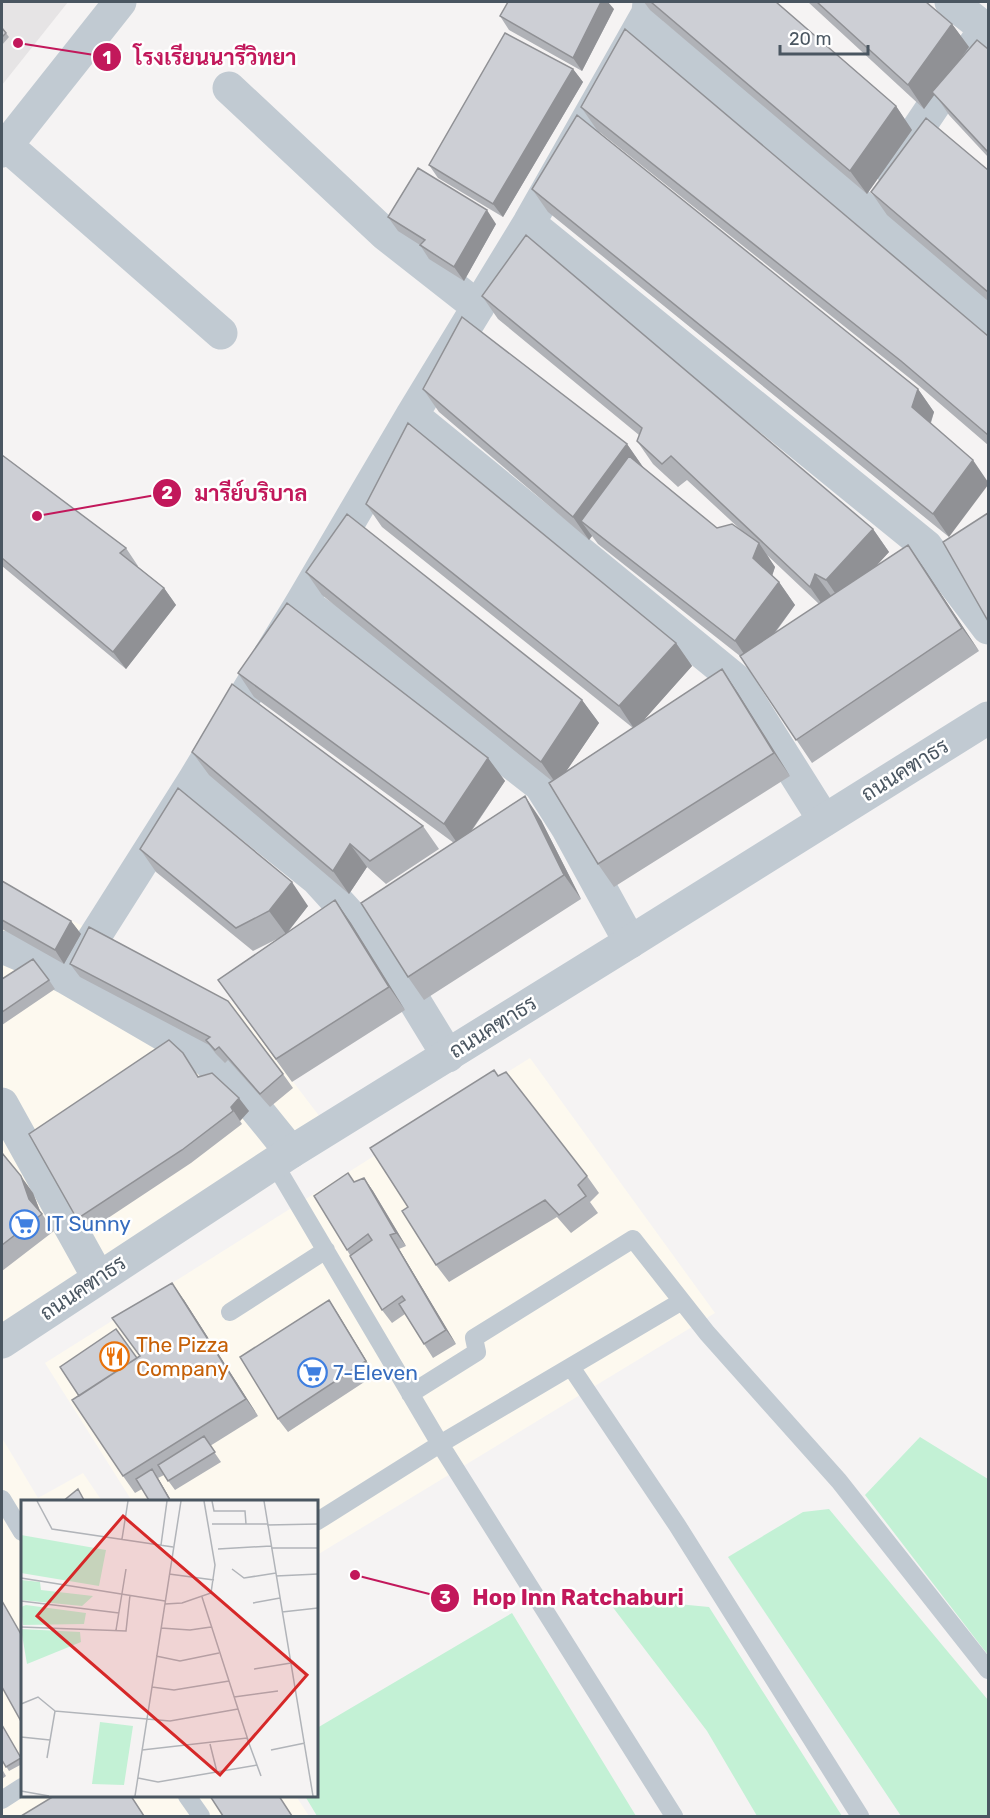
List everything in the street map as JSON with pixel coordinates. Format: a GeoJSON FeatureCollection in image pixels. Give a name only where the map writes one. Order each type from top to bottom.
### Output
{"type":"FeatureCollection","features":[{"type":"Feature","properties":{"kind":"street"},"geometry":{"type":"LineString","coordinates":[[120,2],[4,148],[221,333]]}},
{"type":"Feature","properties":{"kind":"street"},"geometry":{"type":"LineString","coordinates":[[864,209],[987,30],[951,2]]}},
{"type":"Feature","properties":{"kind":"street"},"geometry":{"type":"LineString","coordinates":[[649,7],[646,28],[864,209],[988,319]]}},
{"type":"Feature","properties":{"kind":"street"},"geometry":{"type":"LineString","coordinates":[[68,979],[194,780],[529,223],[649,7]]}},
{"type":"Feature","properties":{"kind":"street"},"geometry":{"type":"LineString","coordinates":[[229,88],[385,234],[478,307]]}},
{"type":"Feature","properties":{"kind":"street"},"geometry":{"type":"LineString","coordinates":[[529,223],[926,546],[988,628]]}},
{"type":"Feature","properties":{"kind":"street"},"geometry":{"type":"LineString","coordinates":[[412,415],[736,680],[824,820]]}},
{"type":"Feature","properties":{"kind":"street"},"geometry":{"type":"LineString","coordinates":[[302,602],[540,785],[568,829],[630,942]]}},
{"type":"Feature","properties":{"kind":"street","name":"ถนนคฑาธร"},"geometry":{"type":"LineString","coordinates":[[2,1342],[283,1157],[988,718]]}},
{"type":"Feature","properties":{"kind":"street"},"geometry":{"type":"LineString","coordinates":[[194,780],[317,879],[387,956],[448,1056]]}},
{"type":"Feature","properties":{"kind":"street"},"geometry":{"type":"LineString","coordinates":[[2,947],[68,979],[207,1060],[248,1099],[283,1157]]}},
{"type":"Feature","properties":{"kind":"street"},"geometry":{"type":"LineString","coordinates":[[2,1104],[98,1277]]}},
{"type":"Feature","properties":{"kind":"lane"},"geometry":{"type":"LineString","coordinates":[[283,1157],[326,1250],[410,1394],[674,1816]]}},
{"type":"Feature","properties":{"kind":"lane"},"geometry":{"type":"LineString","coordinates":[[410,1394],[477,1352],[474,1338],[633,1239],[707,1332],[839,1481],[988,1670]]}},
{"type":"Feature","properties":{"kind":"lane"},"geometry":{"type":"LineString","coordinates":[[230,1312],[326,1250]]}},
{"type":"Feature","properties":{"kind":"lane"},"geometry":{"type":"LineString","coordinates":[[318,1521],[440,1444],[682,1301]]}},
{"type":"Feature","properties":{"kind":"lane"},"geometry":{"type":"LineString","coordinates":[[571,1366],[677,1525],[860,1816]]}},
{"type":"Feature","properties":{"kind":"lane"},"geometry":{"type":"LineString","coordinates":[[2,1499],[21,1530]]}},
{"type":"Feature","properties":{"kind":"lane"},"geometry":{"type":"LineString","coordinates":[[2,1800],[21,1788]]}},
{"type":"Feature","properties":{"kind":"lane"},"geometry":{"type":"LineString","coordinates":[[188,1797],[201,1816]]}},
{"type":"Feature","properties":{"kind":"shaded area"},"geometry":{"type":"Polygon","coordinates":[[[2,2],[68,2],[2,85],[2,2]]]}},
{"type":"Feature","properties":{"kind":"shaded area"},"geometry":{"type":"Polygon","coordinates":[[[2,885],[232,1002],[320,1117],[2,1326],[2,885]]]}},
{"type":"Feature","properties":{"kind":"shaded area"},"geometry":{"type":"Polygon","coordinates":[[[530,1058],[715,1313],[318,1554],[318,1500],[131,1500],[45,1363],[530,1058]]]}},
{"type":"Feature","properties":{"kind":"shaded area"},"geometry":{"type":"Polygon","coordinates":[[[2,1438],[38,1498],[83,1473],[101,1500],[21,1500],[21,1797],[297,1797],[309,1816],[2,1816],[2,1438]]]}},
{"type":"Feature","properties":{"kind":"green space"},"geometry":{"type":"Polygon","coordinates":[[[920,1437],[988,1479],[988,1655],[865,1495],[920,1437]]]}},
{"type":"Feature","properties":{"kind":"green space"},"geometry":{"type":"Polygon","coordinates":[[[829,1509],[988,1700],[988,1816],[901,1816],[728,1557],[803,1512],[829,1509]]]}},
{"type":"Feature","properties":{"kind":"green space"},"geometry":{"type":"Polygon","coordinates":[[[605,1597],[709,1607],[842,1816],[757,1816],[707,1731],[605,1597]]]}},
{"type":"Feature","properties":{"kind":"green space"},"geometry":{"type":"Polygon","coordinates":[[[512,1613],[636,1816],[317,1816],[306,1797],[318,1797],[318,1727],[512,1613]]]}},
{"type":"Feature","properties":{"kind":"building"},"geometry":{"type":"Polygon","coordinates":[[[508,2],[601,2],[573,58],[500,16],[508,2]]]}},
{"type":"Feature","properties":{"kind":"building"},"geometry":{"type":"Polygon","coordinates":[[[651,2],[776,2],[896,106],[850,171],[651,2]]]}},
{"type":"Feature","properties":{"kind":"building"},"geometry":{"type":"Polygon","coordinates":[[[817,2],[926,2],[952,24],[908,85],[817,2]]]}},
{"type":"Feature","properties":{"kind":"building"},"geometry":{"type":"Polygon","coordinates":[[[625,29],[988,336],[988,435],[901,361],[581,107],[625,29]]]}},
{"type":"Feature","properties":{"kind":"building"},"geometry":{"type":"Polygon","coordinates":[[[505,33],[573,69],[493,204],[429,165],[505,33]]]}},
{"type":"Feature","properties":{"kind":"building"},"geometry":{"type":"Polygon","coordinates":[[[977,40],[988,49],[988,152],[932,92],[977,40]]]}},
{"type":"Feature","properties":{"kind":"building"},"geometry":{"type":"Polygon","coordinates":[[[577,115],[918,389],[912,407],[973,460],[933,514],[532,189],[577,115]]]}},
{"type":"Feature","properties":{"kind":"building"},"geometry":{"type":"Polygon","coordinates":[[[926,118],[988,170],[988,292],[871,192],[926,118]]]}},
{"type":"Feature","properties":{"kind":"building"},"geometry":{"type":"Polygon","coordinates":[[[418,168],[487,210],[454,267],[420,245],[425,240],[388,217],[418,168]]]}},
{"type":"Feature","properties":{"kind":"building"},"geometry":{"type":"Polygon","coordinates":[[[526,235],[873,529],[826,580],[815,574],[810,587],[671,456],[662,464],[637,441],[642,428],[482,296],[526,235]]]}},
{"type":"Feature","properties":{"kind":"building"},"geometry":{"type":"Polygon","coordinates":[[[462,317],[627,444],[573,517],[423,389],[462,317]]]}},
{"type":"Feature","properties":{"kind":"building"},"geometry":{"type":"Polygon","coordinates":[[[408,423],[676,643],[619,706],[366,504],[408,423]]]}},
{"type":"Feature","properties":{"kind":"building"},"geometry":{"type":"Polygon","coordinates":[[[2,455],[126,548],[120,553],[164,588],[113,652],[2,558],[2,455]]]}},
{"type":"Feature","properties":{"kind":"building"},"geometry":{"type":"Polygon","coordinates":[[[629,456],[717,528],[732,524],[759,543],[753,558],[779,582],[735,641],[581,521],[629,456]]]}},
{"type":"Feature","properties":{"kind":"building"},"geometry":{"type":"Polygon","coordinates":[[[988,513],[988,621],[943,542],[988,513]]]}},
{"type":"Feature","properties":{"kind":"building"},"geometry":{"type":"Polygon","coordinates":[[[347,514],[582,700],[541,762],[306,572],[347,514]]]}},
{"type":"Feature","properties":{"kind":"building"},"geometry":{"type":"Polygon","coordinates":[[[908,545],[962,628],[796,740],[740,656],[908,545]]]}},
{"type":"Feature","properties":{"kind":"building"},"geometry":{"type":"Polygon","coordinates":[[[287,603],[488,758],[444,824],[238,673],[287,603]]]}},
{"type":"Feature","properties":{"kind":"building"},"geometry":{"type":"Polygon","coordinates":[[[722,669],[774,753],[598,864],[549,783],[722,669]]]}},
{"type":"Feature","properties":{"kind":"building"},"geometry":{"type":"Polygon","coordinates":[[[232,684],[423,826],[370,861],[350,844],[333,871],[192,752],[232,684]]]}},
{"type":"Feature","properties":{"kind":"building"},"geometry":{"type":"Polygon","coordinates":[[[178,788],[292,882],[269,911],[236,928],[140,849],[178,788]]]}},
{"type":"Feature","properties":{"kind":"building"},"geometry":{"type":"Polygon","coordinates":[[[525,796],[564,875],[408,977],[361,903],[525,796]]]}},
{"type":"Feature","properties":{"kind":"building"},"geometry":{"type":"Polygon","coordinates":[[[2,881],[71,921],[55,950],[2,920],[2,881]]]}},
{"type":"Feature","properties":{"kind":"building"},"geometry":{"type":"Polygon","coordinates":[[[335,900],[389,987],[276,1059],[218,980],[335,900]]]}},
{"type":"Feature","properties":{"kind":"building"},"geometry":{"type":"Polygon","coordinates":[[[89,927],[228,1001],[283,1074],[260,1094],[219,1047],[215,1050],[206,1040],[210,1037],[70,964],[89,927]]]}},
{"type":"Feature","properties":{"kind":"building"},"geometry":{"type":"Polygon","coordinates":[[[33,959],[49,980],[2,1012],[2,979],[33,959]]]}},
{"type":"Feature","properties":{"kind":"building"},"geometry":{"type":"Polygon","coordinates":[[[169,1040],[183,1053],[198,1077],[212,1073],[239,1098],[231,1107],[233,1111],[182,1150],[77,1219],[29,1134],[169,1040]]]}},
{"type":"Feature","properties":{"kind":"building"},"geometry":{"type":"Polygon","coordinates":[[[494,1070],[498,1076],[506,1072],[587,1176],[578,1185],[586,1196],[559,1215],[545,1200],[436,1265],[402,1211],[408,1207],[370,1148],[494,1070]]]}},
{"type":"Feature","properties":{"kind":"building"},"geometry":{"type":"Polygon","coordinates":[[[2,1153],[21,1176],[29,1199],[42,1214],[2,1245],[2,1153]]]}},
{"type":"Feature","properties":{"kind":"building"},"geometry":{"type":"Polygon","coordinates":[[[348,1173],[354,1182],[364,1178],[396,1233],[390,1235],[446,1330],[424,1344],[399,1304],[405,1300],[402,1296],[382,1310],[350,1256],[372,1240],[368,1234],[347,1250],[314,1196],[348,1173]]]}},
{"type":"Feature","properties":{"kind":"building"},"geometry":{"type":"Polygon","coordinates":[[[172,1283],[246,1399],[123,1476],[72,1400],[140,1356],[112,1318],[172,1283]]]}},
{"type":"Feature","properties":{"kind":"building","name":"7-Eleven"},"geometry":{"type":"Polygon","coordinates":[[[329,1300],[366,1361],[278,1419],[240,1357],[329,1300]]]}},
{"type":"Feature","properties":{"kind":"building"},"geometry":{"type":"Polygon","coordinates":[[[116,1329],[137,1358],[79,1396],[60,1367],[116,1329]]]}},
{"type":"Feature","properties":{"kind":"building"},"geometry":{"type":"Polygon","coordinates":[[[204,1436],[215,1452],[168,1481],[158,1465],[204,1436]]]}},
{"type":"Feature","properties":{"kind":"building"},"geometry":{"type":"Polygon","coordinates":[[[152,1469],[170,1500],[149,1500],[136,1479],[152,1469]]]}},
{"type":"Feature","properties":{"kind":"building"},"geometry":{"type":"Polygon","coordinates":[[[78,1489],[84,1500],[64,1500],[78,1489]]]}},
{"type":"Feature","properties":{"kind":"building"},"geometry":{"type":"Polygon","coordinates":[[[2,1601],[21,1634],[21,1721],[2,1687],[2,1601]]]}},
{"type":"Feature","properties":{"kind":"building"},"geometry":{"type":"Polygon","coordinates":[[[2,1725],[21,1758],[6,1767],[2,1760],[2,1725]]]}},
{"type":"Feature","properties":{"kind":"building"},"geometry":{"type":"Polygon","coordinates":[[[52,1797],[132,1797],[144,1816],[21,1816],[52,1797]]]}},
{"type":"Feature","properties":{"kind":"building"},"geometry":{"type":"Polygon","coordinates":[[[211,1797],[280,1797],[292,1816],[223,1816],[211,1797]]]}},
{"type":"Feature","properties":{"kind":"place","name":"โรงเรียนนารีวิทยา"},"geometry":{"type":"Point","coordinates":[18,43]}},
{"type":"Feature","properties":{"kind":"place","name":"มารีย์บริบาล"},"geometry":{"type":"Point","coordinates":[37,516]}},
{"type":"Feature","properties":{"kind":"place","name":"IT Sunny"},"geometry":{"type":"Point","coordinates":[25,1224]}},
{"type":"Feature","properties":{"kind":"place","name":"The Pizza Company"},"geometry":{"type":"Point","coordinates":[115,1357]}},
{"type":"Feature","properties":{"kind":"place","name":"7-Eleven"},"geometry":{"type":"Point","coordinates":[312,1373]}},
{"type":"Feature","properties":{"kind":"place","name":"Hop Inn Ratchaburi"},"geometry":{"type":"Point","coordinates":[355,1575]}}]}
